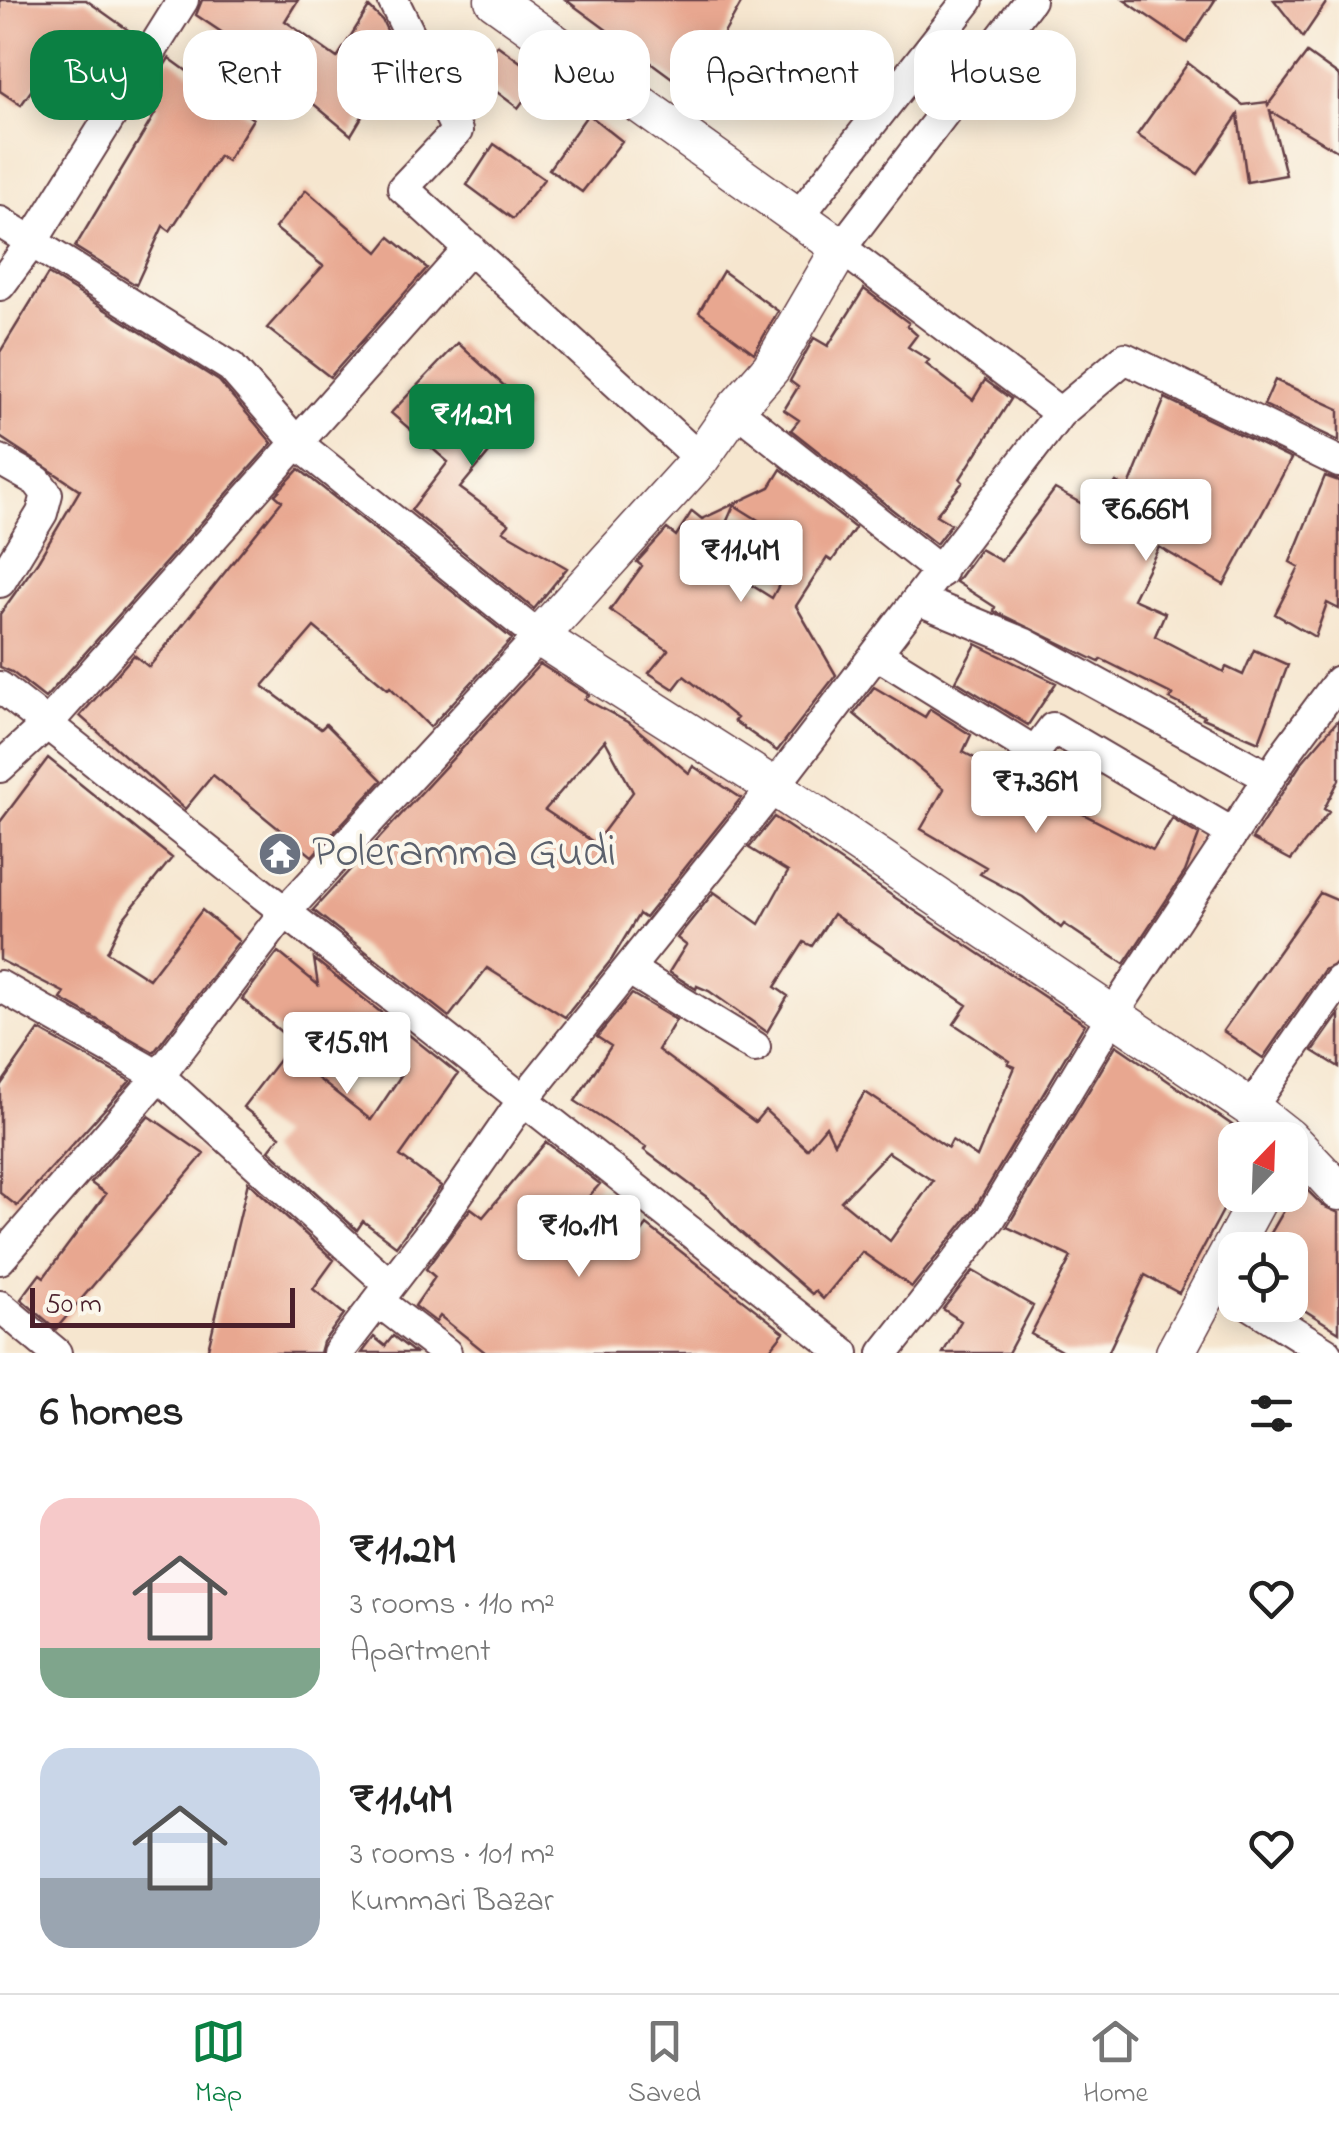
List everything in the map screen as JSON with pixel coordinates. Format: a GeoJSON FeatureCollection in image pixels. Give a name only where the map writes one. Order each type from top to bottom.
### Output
{"type":"FeatureCollection","features":[{"type":"Feature","properties":{"kind":"street"},"geometry":{"type":"LineString","coordinates":[[0,285],[32,242],[183,0]]}},
{"type":"Feature","properties":{"kind":"street"},"geometry":{"type":"LineString","coordinates":[[393,0],[457,130],[403,188],[700,459]]}},
{"type":"Feature","properties":{"kind":"street"},"geometry":{"type":"LineString","coordinates":[[494,0],[841,248],[1060,413]]}},
{"type":"Feature","properties":{"kind":"street"},"geometry":{"type":"LineString","coordinates":[[798,217],[968,0]]}},
{"type":"Feature","properties":{"kind":"street"},"geometry":{"type":"LineString","coordinates":[[6,1239],[159,1076],[284,914],[700,459],[770,368],[841,248],[1030,0]]}},
{"type":"Feature","properties":{"kind":"street"},"geometry":{"type":"LineString","coordinates":[[0,222],[232,367],[298,444],[539,637],[774,787],[1268,1122]]}},
{"type":"Feature","properties":{"kind":"street"},"geometry":{"type":"LineString","coordinates":[[0,768],[46,724],[470,248]]}},
{"type":"Feature","properties":{"kind":"street"},"geometry":{"type":"LineString","coordinates":[[338,1353],[437,1224],[523,1100],[774,787],[1060,413],[1126,358],[1339,462]]}},
{"type":"Feature","properties":{"kind":"street"},"geometry":{"type":"LineString","coordinates":[[735,409],[941,572]]}},
{"type":"Feature","properties":{"kind":"street"},"geometry":{"type":"LineString","coordinates":[[0,460],[37,482],[47,494],[42,513],[0,582]]}},
{"type":"Feature","properties":{"kind":"street"},"geometry":{"type":"LineString","coordinates":[[919,600],[1023,643],[1268,777]]}},
{"type":"Feature","properties":{"kind":"street"},"geometry":{"type":"LineString","coordinates":[[877,654],[1036,752],[1053,728],[1232,833]]}},
{"type":"Feature","properties":{"kind":"street"},"geometry":{"type":"LineString","coordinates":[[884,1353],[990,1219],[1113,1014],[1268,777],[1339,681]]}},
{"type":"Feature","properties":{"kind":"street"},"geometry":{"type":"LineString","coordinates":[[0,687],[844,1353]]}},
{"type":"Feature","properties":{"kind":"street"},"geometry":{"type":"LineString","coordinates":[[628,969],[755,1046]]}},
{"type":"Feature","properties":{"kind":"street"},"geometry":{"type":"LineString","coordinates":[[1251,1108],[1339,981]]}},
{"type":"Feature","properties":{"kind":"street"},"geometry":{"type":"LineString","coordinates":[[0,986],[159,1076],[446,1353]]}},
{"type":"Feature","properties":{"kind":"street"},"geometry":{"type":"LineString","coordinates":[[1308,1159],[1339,1191]]}},
{"type":"Feature","properties":{"kind":"street"},"geometry":{"type":"LineString","coordinates":[[1175,1353],[1218,1298]]}},
{"type":"Feature","properties":{"kind":"street"},"geometry":{"type":"LineString","coordinates":[[0,1306],[56,1353]]}},
{"type":"Feature","properties":{"kind":"street"},"geometry":{"type":"LineString","coordinates":[[1278,1322],[1327,1353]]}},
{"type":"Feature","properties":{"kind":"building"},"geometry":{"type":"Polygon","coordinates":[[[0,0],[86,0],[128,30],[30,30],[30,92],[21,105],[0,91],[0,0]]]}},
{"type":"Feature","properties":{"kind":"building"},"geometry":{"type":"Polygon","coordinates":[[[202,0],[298,0],[285,21],[298,30],[218,30],[196,15],[202,0]]]}},
{"type":"Feature","properties":{"kind":"building"},"geometry":{"type":"Polygon","coordinates":[[[566,0],[743,0],[726,30],[670,30],[670,77],[650,62],[650,30],[607,30],[566,0]]]}},
{"type":"Feature","properties":{"kind":"building"},"geometry":{"type":"Polygon","coordinates":[[[1124,0],[1215,0],[1187,43],[1124,0]]]}},
{"type":"Feature","properties":{"kind":"building"},"geometry":{"type":"Polygon","coordinates":[[[1274,0],[1328,0],[1303,37],[1274,0]]]}},
{"type":"Feature","properties":{"kind":"building"},"geometry":{"type":"Polygon","coordinates":[[[369,7],[387,30],[355,30],[369,7]]]}},
{"type":"Feature","properties":{"kind":"building"},"geometry":{"type":"Polygon","coordinates":[[[317,44],[337,58],[337,120],[360,120],[351,135],[317,107],[317,44]]]}},
{"type":"Feature","properties":{"kind":"building"},"geometry":{"type":"Polygon","coordinates":[[[498,46],[518,60],[518,108],[498,93],[498,46]]]}},
{"type":"Feature","properties":{"kind":"building"},"geometry":{"type":"Polygon","coordinates":[[[1307,53],[1339,76],[1339,152],[1270,111],[1286,175],[1247,182],[1238,115],[1198,174],[1137,135],[1188,63],[1243,105],[1268,105],[1307,53]]]}},
{"type":"Feature","properties":{"kind":"building"},"geometry":{"type":"Polygon","coordinates":[[[169,58],[183,68],[183,120],[252,120],[227,161],[219,156],[170,231],[163,226],[136,285],[75,247],[151,120],[163,120],[163,68],[169,58]]]}},
{"type":"Feature","properties":{"kind":"building"},"geometry":{"type":"Polygon","coordinates":[[[584,120],[596,120],[622,141],[582,192],[549,169],[584,120]]]}},
{"type":"Feature","properties":{"kind":"building"},"geometry":{"type":"Polygon","coordinates":[[[494,144],[544,179],[513,219],[467,185],[494,144]]]}},
{"type":"Feature","properties":{"kind":"building"},"geometry":{"type":"Polygon","coordinates":[[[306,190],[378,252],[390,237],[427,268],[330,377],[267,328],[323,266],[275,228],[306,190]]]}},
{"type":"Feature","properties":{"kind":"building"},"geometry":{"type":"Polygon","coordinates":[[[723,271],[778,311],[754,353],[699,312],[723,271]]]}},
{"type":"Feature","properties":{"kind":"building"},"geometry":{"type":"Polygon","coordinates":[[[48,274],[219,381],[272,443],[45,698],[0,667],[0,614],[38,561],[80,490],[0,437],[0,352],[48,274]]]}},
{"type":"Feature","properties":{"kind":"building"},"geometry":{"type":"Polygon","coordinates":[[[864,289],[909,323],[907,326],[917,335],[908,347],[929,360],[926,364],[973,400],[985,380],[1011,399],[960,479],[963,482],[936,515],[951,524],[936,544],[791,430],[799,420],[784,410],[798,387],[790,381],[814,338],[828,346],[864,289]]]}},
{"type":"Feature","properties":{"kind":"building"},"geometry":{"type":"Polygon","coordinates":[[[458,343],[527,407],[460,488],[509,524],[503,531],[567,568],[534,609],[411,510],[448,462],[391,413],[458,343]]]}},
{"type":"Feature","properties":{"kind":"building"},"geometry":{"type":"Polygon","coordinates":[[[1275,380],[1339,409],[1339,441],[1264,405],[1275,380]]]}},
{"type":"Feature","properties":{"kind":"building"},"geometry":{"type":"Polygon","coordinates":[[[1165,398],[1291,459],[1224,585],[1159,547],[1133,599],[1165,613],[1155,636],[1224,672],[1226,667],[1243,675],[1254,650],[1288,665],[1259,742],[1203,718],[1170,699],[1173,695],[1101,659],[1099,662],[994,611],[995,607],[956,582],[980,549],[1001,561],[1055,489],[1097,512],[1116,482],[1128,489],[1165,398]]]}},
{"type":"Feature","properties":{"kind":"building"},"geometry":{"type":"Polygon","coordinates":[[[299,469],[512,639],[430,727],[390,687],[314,627],[263,686],[321,729],[326,724],[382,780],[312,856],[213,775],[185,809],[80,716],[134,655],[149,667],[282,501],[275,495],[299,469]]]}},
{"type":"Feature","properties":{"kind":"building"},"geometry":{"type":"Polygon","coordinates":[[[781,469],[855,528],[832,561],[827,558],[796,606],[836,675],[777,751],[734,721],[737,718],[684,676],[674,689],[649,673],[668,650],[610,610],[642,566],[637,562],[667,529],[676,536],[692,511],[702,519],[770,487],[781,469]],[[734,505],[710,559],[772,598],[800,546],[734,505]]]}},
{"type":"Feature","properties":{"kind":"building"},"geometry":{"type":"Polygon","coordinates":[[[1325,476],[1339,481],[1339,609],[1327,603],[1315,637],[1275,614],[1299,567],[1290,562],[1325,476]]]}},
{"type":"Feature","properties":{"kind":"building"},"geometry":{"type":"Polygon","coordinates":[[[976,644],[1056,683],[1028,725],[956,681],[976,644]]]}},
{"type":"Feature","properties":{"kind":"building"},"geometry":{"type":"Polygon","coordinates":[[[540,664],[589,695],[585,699],[631,724],[689,773],[693,766],[741,798],[645,918],[639,914],[612,959],[565,1017],[487,968],[449,1017],[313,910],[540,664]],[[605,740],[545,810],[595,843],[633,792],[605,740]]]}},
{"type":"Feature","properties":{"kind":"building"},"geometry":{"type":"Polygon","coordinates":[[[874,687],[925,717],[930,709],[971,735],[963,752],[1153,850],[1172,819],[1199,835],[1185,872],[1124,964],[1064,924],[1061,928],[1023,897],[980,874],[986,867],[921,829],[944,789],[854,714],[874,687]]]}},
{"type":"Feature","properties":{"kind":"building"},"geometry":{"type":"Polygon","coordinates":[[[1339,719],[1339,780],[1324,809],[1329,812],[1291,860],[1252,839],[1302,762],[1339,719]]]}},
{"type":"Feature","properties":{"kind":"building"},"geometry":{"type":"Polygon","coordinates":[[[48,758],[172,858],[123,919],[107,952],[149,979],[202,910],[239,941],[154,1052],[61,999],[65,993],[0,960],[0,822],[48,758]]]}},
{"type":"Feature","properties":{"kind":"building"},"geometry":{"type":"Polygon","coordinates":[[[774,817],[1085,1024],[975,1208],[912,1287],[862,1252],[823,1299],[815,1291],[812,1294],[738,1230],[708,1198],[644,1150],[646,1147],[575,1101],[611,1046],[597,1037],[632,994],[676,1020],[658,1050],[755,1122],[765,1110],[807,1149],[826,1126],[834,1143],[865,1092],[948,1148],[952,1140],[977,1157],[1015,1067],[954,1024],[967,1005],[833,914],[812,946],[804,942],[775,987],[788,996],[767,1032],[709,991],[697,986],[696,989],[669,972],[686,945],[677,938],[714,892],[759,924],[788,872],[749,848],[774,817]],[[888,1152],[841,1201],[890,1241],[933,1181],[888,1152]]]}},
{"type":"Feature","properties":{"kind":"building"},"geometry":{"type":"Polygon","coordinates":[[[1320,893],[1339,901],[1339,962],[1324,970],[1263,1058],[1223,1031],[1320,893]]]}},
{"type":"Feature","properties":{"kind":"building"},"geometry":{"type":"Polygon","coordinates":[[[278,952],[318,985],[314,959],[458,1074],[400,1156],[441,1186],[396,1246],[363,1221],[357,1230],[269,1150],[280,1136],[243,1107],[293,1042],[242,999],[278,952]],[[352,1037],[312,1074],[371,1120],[402,1074],[352,1037]]]}},
{"type":"Feature","properties":{"kind":"building"},"geometry":{"type":"Polygon","coordinates":[[[1339,1014],[1339,1067],[1313,1051],[1339,1014]]]}},
{"type":"Feature","properties":{"kind":"building"},"geometry":{"type":"Polygon","coordinates":[[[39,1030],[130,1081],[17,1206],[0,1193],[0,1086],[39,1030]]]}},
{"type":"Feature","properties":{"kind":"building"},"geometry":{"type":"Polygon","coordinates":[[[1116,1045],[1228,1122],[1218,1122],[1218,1212],[1222,1212],[1179,1293],[1145,1275],[1108,1353],[1065,1353],[1031,1334],[1071,1257],[1007,1227],[1116,1045]]]}},
{"type":"Feature","properties":{"kind":"building"},"geometry":{"type":"Polygon","coordinates":[[[149,1116],[204,1154],[56,1329],[21,1299],[40,1274],[44,1277],[106,1194],[91,1183],[149,1116]]]}},
{"type":"Feature","properties":{"kind":"building"},"geometry":{"type":"Polygon","coordinates":[[[546,1142],[600,1184],[582,1204],[633,1244],[647,1225],[784,1332],[767,1353],[486,1353],[440,1316],[436,1322],[415,1306],[435,1277],[426,1269],[471,1208],[483,1217],[546,1142]]]}},
{"type":"Feature","properties":{"kind":"building"},"geometry":{"type":"Polygon","coordinates":[[[248,1182],[334,1260],[313,1289],[344,1314],[323,1342],[320,1353],[207,1353],[248,1182]]]}},
{"type":"Feature","properties":{"kind":"building"},"geometry":{"type":"Polygon","coordinates":[[[1308,1191],[1323,1206],[1339,1213],[1339,1332],[1308,1312],[1308,1232],[1271,1232],[1283,1212],[1308,1212],[1308,1191]]]}},
{"type":"Feature","properties":{"kind":"building"},"geometry":{"type":"Polygon","coordinates":[[[973,1271],[1033,1306],[1008,1353],[943,1353],[961,1321],[943,1309],[973,1271]]]}},
{"type":"Feature","properties":{"kind":"building"},"geometry":{"type":"Polygon","coordinates":[[[393,1336],[415,1353],[362,1353],[374,1337],[385,1346],[393,1336]]]}},
{"type":"Feature","properties":{"kind":"place","name":"Poleramma Gudi"},"geometry":{"type":"Point","coordinates":[280,854]}}]}
